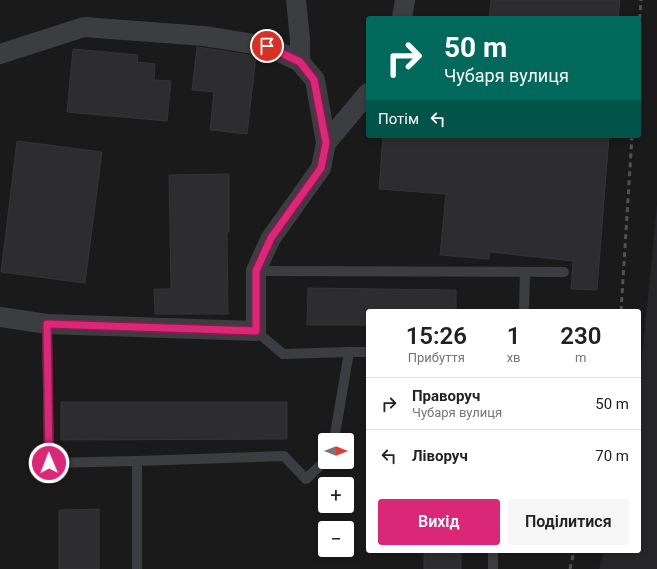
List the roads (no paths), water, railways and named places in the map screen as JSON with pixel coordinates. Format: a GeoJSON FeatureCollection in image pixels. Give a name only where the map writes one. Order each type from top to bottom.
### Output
{"type":"FeatureCollection","features":[{"type":"Feature","properties":{"kind":"street"},"geometry":{"type":"LineString","coordinates":[[296,0],[300,39],[300,62]]}},
{"type":"Feature","properties":{"kind":"street"},"geometry":{"type":"LineString","coordinates":[[402,16],[405,0]]}},
{"type":"Feature","properties":{"kind":"street"},"geometry":{"type":"LineString","coordinates":[[0,54],[84,27],[204,36],[267,46],[300,62],[314,80],[326,143],[321,168],[271,238],[256,271],[256,331],[47,324],[0,317]]}},
{"type":"Feature","properties":{"kind":"street"},"geometry":{"type":"LineString","coordinates":[[326,143],[366,95]]}},
{"type":"Feature","properties":{"kind":"lane"},"geometry":{"type":"LineString","coordinates":[[256,271],[564,272]]}},
{"type":"Feature","properties":{"kind":"lane"},"geometry":{"type":"LineString","coordinates":[[524,309],[525,272]]}},
{"type":"Feature","properties":{"kind":"lane"},"geometry":{"type":"LineString","coordinates":[[47,324],[49,463],[284,456],[306,479],[318,468]]}},
{"type":"Feature","properties":{"kind":"lane"},"geometry":{"type":"LineString","coordinates":[[256,331],[283,354],[366,352]]}},
{"type":"Feature","properties":{"kind":"lane"},"geometry":{"type":"LineString","coordinates":[[335,433],[349,352]]}},
{"type":"Feature","properties":{"kind":"lane"},"geometry":{"type":"LineString","coordinates":[[137,461],[137,569]]}},
{"type":"Feature","properties":{"kind":"lane"},"geometry":{"type":"LineString","coordinates":[[493,553],[493,569]]}},
{"type":"Feature","properties":{"kind":"railway"},"geometry":{"type":"LineString","coordinates":[[640,16],[641,0]]}},
{"type":"Feature","properties":{"kind":"railway"},"geometry":{"type":"LineString","coordinates":[[621,309],[632,138]]}},
{"type":"Feature","properties":{"kind":"railway"},"geometry":{"type":"LineString","coordinates":[[570,569],[574,553]]}}]}
